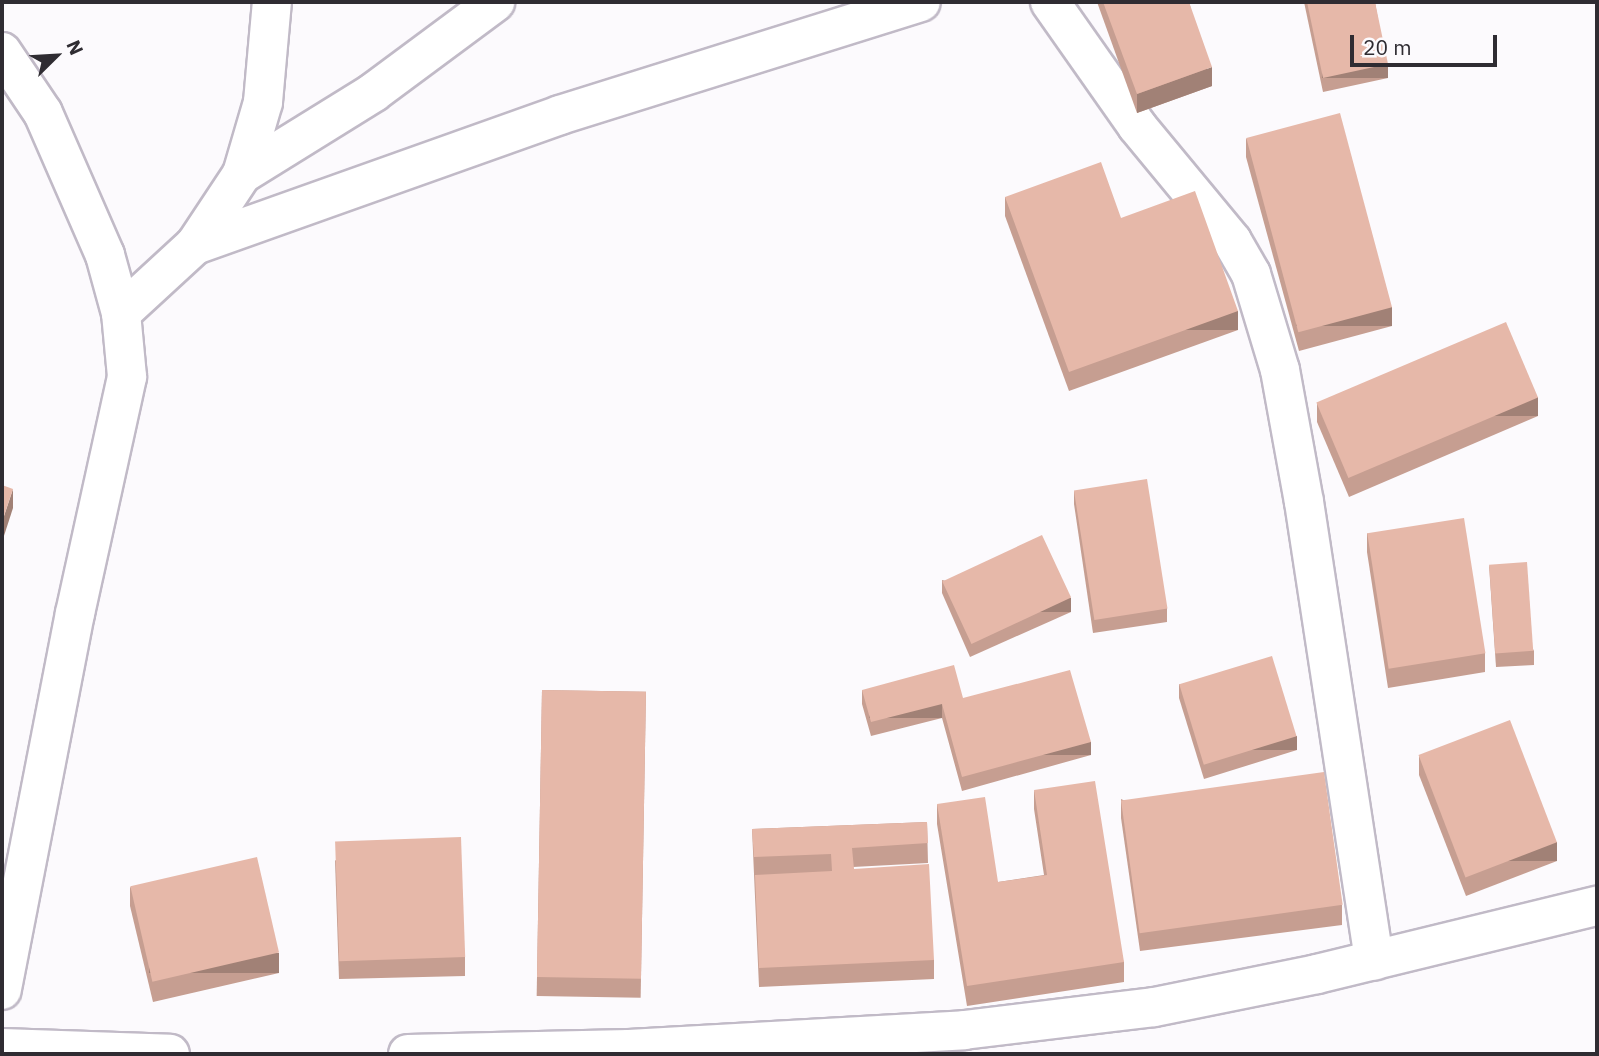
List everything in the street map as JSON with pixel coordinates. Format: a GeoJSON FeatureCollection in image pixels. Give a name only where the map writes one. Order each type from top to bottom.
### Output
{"type":"FeatureCollection","features":[{"type":"Feature","properties":{"kind":"street"},"geometry":{"type":"LineString","coordinates":[[121,313],[194,245],[242,174],[263,102],[272,2]]}},
{"type":"Feature","properties":{"kind":"street"},"geometry":{"type":"LineString","coordinates":[[242,174],[374,92],[495,2]]}},
{"type":"Feature","properties":{"kind":"street"},"geometry":{"type":"LineString","coordinates":[[194,245],[560,115],[921,2]]}},
{"type":"Feature","properties":{"kind":"street"},"geometry":{"type":"LineString","coordinates":[[1050,2],[1137,126],[1232,241],[1251,274],[1280,370],[1302,489],[1374,961]]}},
{"type":"Feature","properties":{"kind":"street"},"geometry":{"type":"LineString","coordinates":[[2,52],[43,113],[105,255],[121,313],[127,377],[75,613],[2,990]]}},
{"type":"Feature","properties":{"kind":"street"},"geometry":{"type":"LineString","coordinates":[[408,1054],[629,1049],[964,1030],[1154,1007],[1374,961],[1597,906]]}},
{"type":"Feature","properties":{"kind":"street"},"geometry":{"type":"LineString","coordinates":[[2,1048],[170,1054]]}},
{"type":"Feature","properties":{"kind":"building"},"geometry":{"type":"Polygon","coordinates":[[[1103,2],[1189,2],[1212,67],[1137,94],[1103,2]]]}},
{"type":"Feature","properties":{"kind":"building"},"geometry":{"type":"Polygon","coordinates":[[[1307,2],[1375,2],[1388,64],[1323,78],[1307,2]]]}},
{"type":"Feature","properties":{"kind":"building"},"geometry":{"type":"Polygon","coordinates":[[[1340,113],[1392,307],[1298,332],[1246,138],[1340,113]]]}},
{"type":"Feature","properties":{"kind":"building"},"geometry":{"type":"Polygon","coordinates":[[[1101,162],[1121,218],[1195,191],[1238,311],[1069,372],[1005,197],[1101,162]]]}},
{"type":"Feature","properties":{"kind":"building"},"geometry":{"type":"Polygon","coordinates":[[[1506,322],[1538,397],[1348,478],[1316,402],[1506,322]]]}},
{"type":"Feature","properties":{"kind":"building"},"geometry":{"type":"Polygon","coordinates":[[[1147,479],[1167,608],[1094,620],[1074,491],[1147,479]]]}},
{"type":"Feature","properties":{"kind":"building"},"geometry":{"type":"Polygon","coordinates":[[[2,485],[13,489],[2,522],[2,485]]]}},
{"type":"Feature","properties":{"kind":"building"},"geometry":{"type":"Polygon","coordinates":[[[1464,518],[1485,653],[1389,669],[1367,533],[1464,518]]]}},
{"type":"Feature","properties":{"kind":"building"},"geometry":{"type":"Polygon","coordinates":[[[1042,535],[1071,598],[971,644],[942,581],[1042,535]]]}},
{"type":"Feature","properties":{"kind":"building"},"geometry":{"type":"Polygon","coordinates":[[[1527,562],[1533,651],[1495,653],[1489,565],[1527,562]]]}},
{"type":"Feature","properties":{"kind":"building"},"geometry":{"type":"Polygon","coordinates":[[[1272,656],[1297,736],[1204,765],[1179,684],[1272,656]]]}},
{"type":"Feature","properties":{"kind":"building"},"geometry":{"type":"Polygon","coordinates":[[[954,665],[963,698],[1070,670],[1091,742],[962,777],[942,704],[871,722],[862,690],[954,665]]]}},
{"type":"Feature","properties":{"kind":"building"},"geometry":{"type":"Polygon","coordinates":[[[542,690],[646,692],[641,979],[537,977],[542,690]]]}},
{"type":"Feature","properties":{"kind":"building"},"geometry":{"type":"Polygon","coordinates":[[[1510,720],[1557,842],[1465,877],[1419,755],[1510,720]]]}},
{"type":"Feature","properties":{"kind":"building"},"geometry":{"type":"Polygon","coordinates":[[[1324,772],[1343,905],[1140,933],[1121,801],[1324,772]]]}},
{"type":"Feature","properties":{"kind":"building"},"geometry":{"type":"Polygon","coordinates":[[[1095,781],[1124,962],[967,986],[937,804],[985,797],[998,882],[1047,875],[1034,790],[1095,781]]]}},
{"type":"Feature","properties":{"kind":"building"},"geometry":{"type":"Polygon","coordinates":[[[927,822],[928,843],[852,848],[854,869],[929,864],[934,960],[759,968],[755,875],[832,871],[831,854],[754,857],[752,829],[927,822]]]}},
{"type":"Feature","properties":{"kind":"building"},"geometry":{"type":"Polygon","coordinates":[[[461,837],[465,957],[339,961],[335,841],[461,837]]]}},
{"type":"Feature","properties":{"kind":"building"},"geometry":{"type":"Polygon","coordinates":[[[257,857],[279,952],[152,982],[130,886],[257,857]]]}}]}
